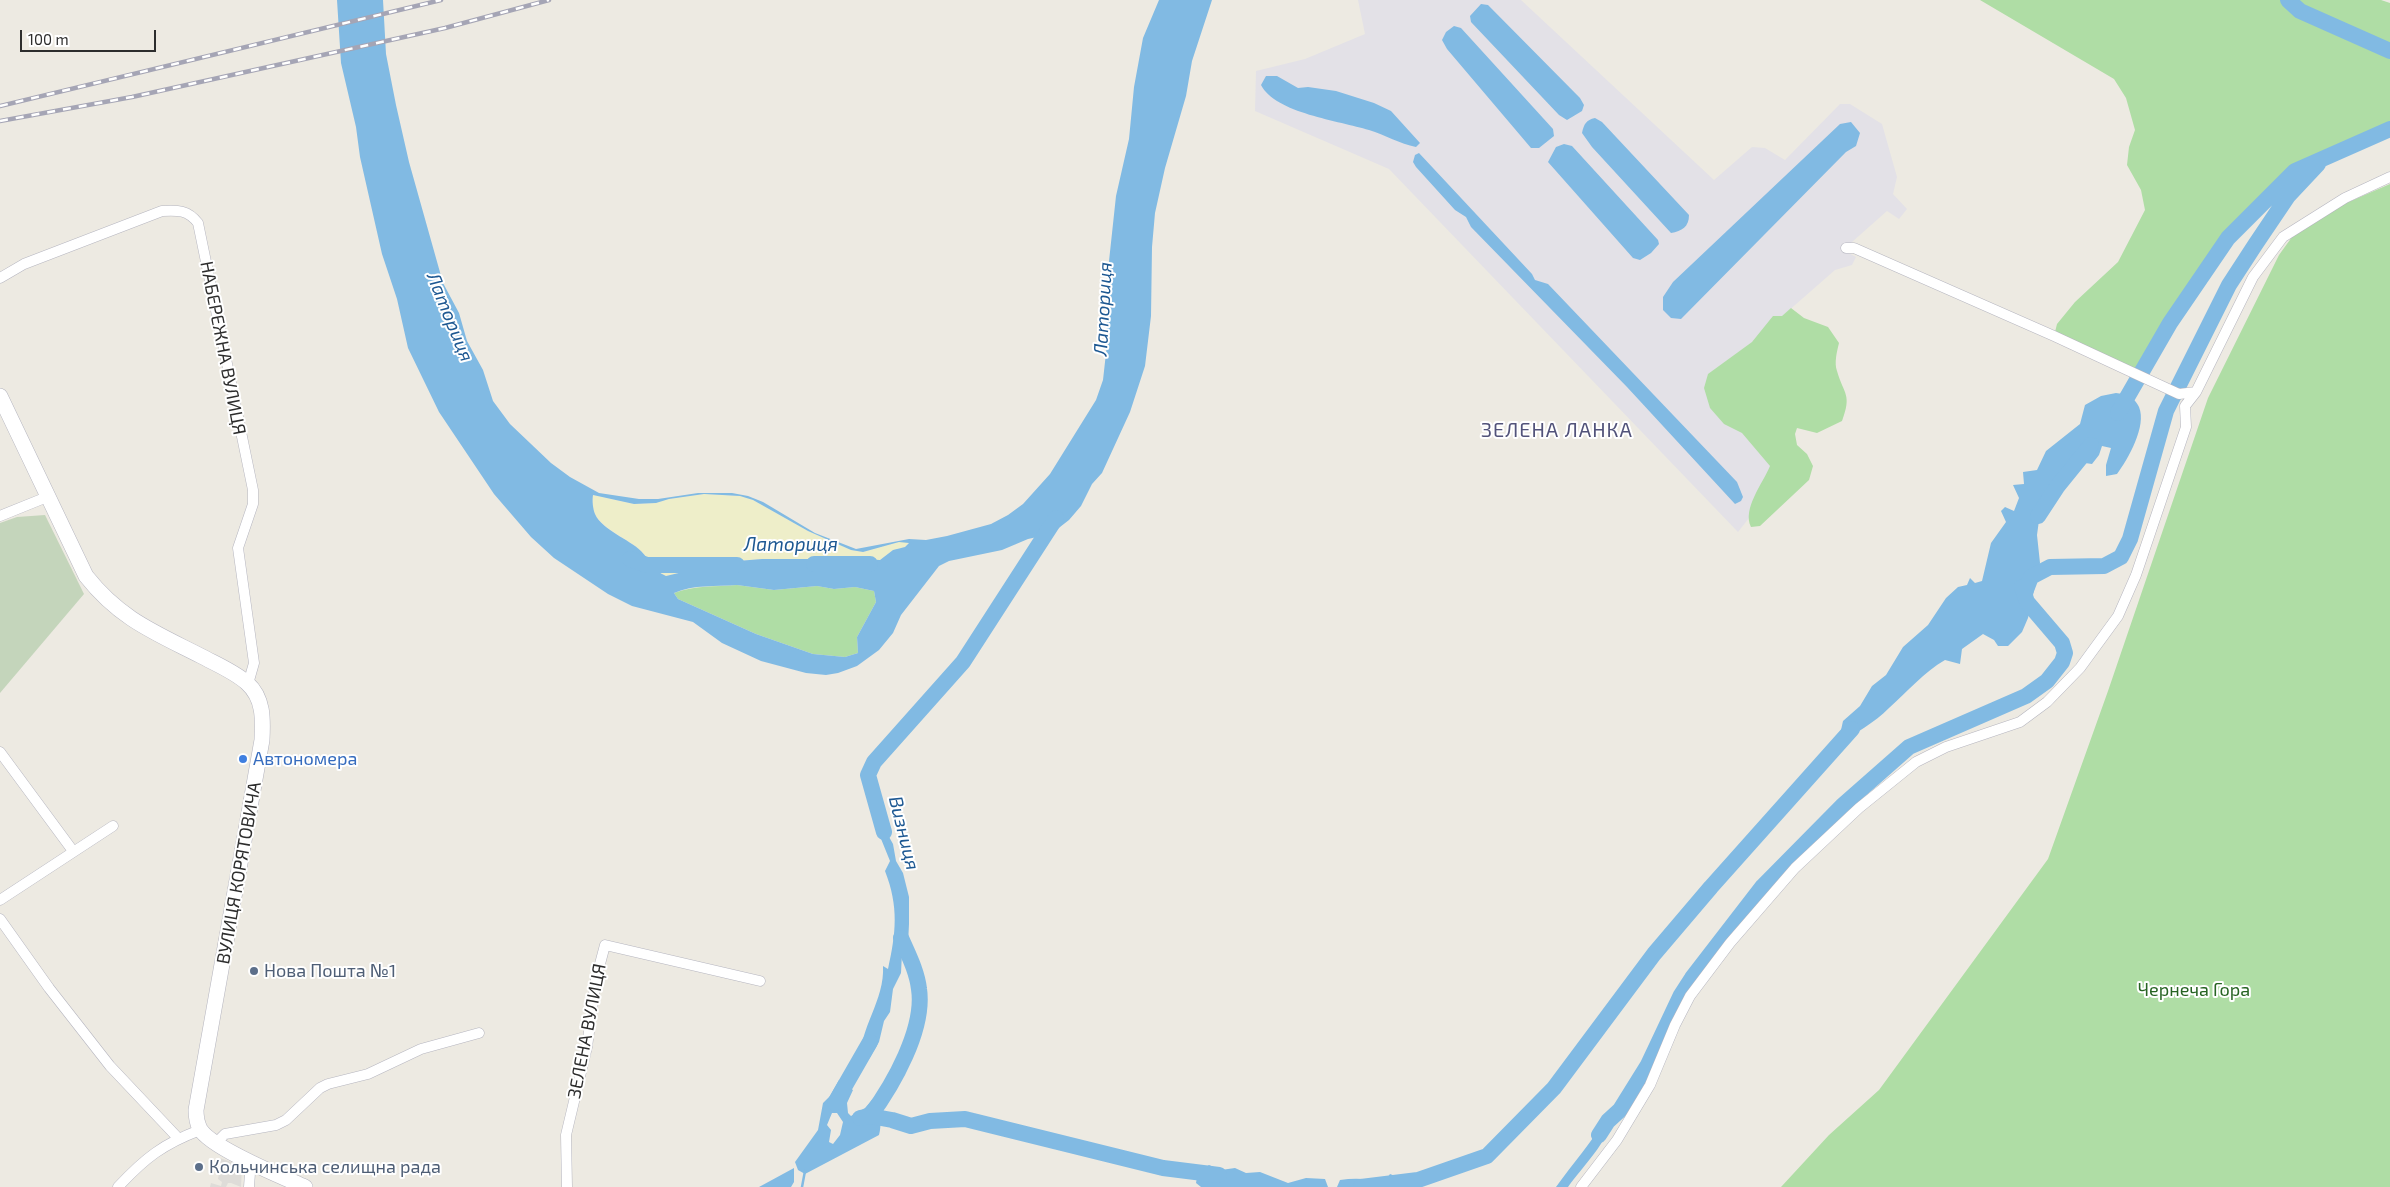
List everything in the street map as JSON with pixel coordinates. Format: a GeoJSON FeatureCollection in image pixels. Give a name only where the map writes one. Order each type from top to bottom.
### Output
{"type":"FeatureCollection","features":[{"type":"Feature","properties":{"kind":"main road","name":"ВУЛИЦЯ КОРЯТОВИЧА"},"geometry":{"type":"LineString","coordinates":[[0,396],[86,576],[104,598],[128,618],[225,669],[248,684],[258,699],[263,714],[262,740],[196,1110],[196,1120],[200,1130]]}},
{"type":"Feature","properties":{"kind":"main road"},"geometry":{"type":"LineString","coordinates":[[200,1130],[216,1143],[305,1187]]}},
{"type":"Feature","properties":{"kind":"street"},"geometry":{"type":"LineString","coordinates":[[1581,1187],[1616,1140],[1650,1085],[1675,1025],[1690,996],[1730,943],[1795,868],[1859,808],[1916,762],[1946,747],[2020,722],[2047,702],[2076,672],[2118,616],[2136,575],[2186,427],[2185,406],[2196,392],[2253,277],[2282,237],[2345,198],[2390,178]]}},
{"type":"Feature","properties":{"kind":"street","name":"НАБЕРЕЖНА ВУЛИЦЯ"},"geometry":{"type":"LineString","coordinates":[[0,278],[24,264],[162,211],[178,210],[191,214],[198,223],[253,490],[253,504],[238,548],[254,663],[248,684]]}},
{"type":"Feature","properties":{"kind":"street"},"geometry":{"type":"LineString","coordinates":[[1846,248],[1854,248],[2179,394],[2196,392]]}},
{"type":"Feature","properties":{"kind":"street"},"geometry":{"type":"LineString","coordinates":[[0,516],[47,497]]}},
{"type":"Feature","properties":{"kind":"street"},"geometry":{"type":"LineString","coordinates":[[0,752],[73,852]]}},
{"type":"Feature","properties":{"kind":"street"},"geometry":{"type":"LineString","coordinates":[[0,900],[113,826]]}},
{"type":"Feature","properties":{"kind":"street"},"geometry":{"type":"LineString","coordinates":[[0,919],[49,988],[110,1066],[178,1138]]}},
{"type":"Feature","properties":{"kind":"street","name":"ЗЕЛЕНА ВУЛИЦЯ"},"geometry":{"type":"LineString","coordinates":[[567,1187],[566,1135],[587,1047],[596,979],[605,945],[760,981]]}},
{"type":"Feature","properties":{"kind":"street"},"geometry":{"type":"LineString","coordinates":[[216,1143],[225,1134],[281,1122],[320,1088],[328,1084],[368,1074],[421,1049],[479,1033]]}},
{"type":"Feature","properties":{"kind":"street"},"geometry":{"type":"LineString","coordinates":[[118,1187],[143,1160],[178,1138],[200,1130]]}},
{"type":"Feature","properties":{"kind":"street"},"geometry":{"type":"LineString","coordinates":[[249,1187],[253,1162]]}},
{"type":"Feature","properties":{"kind":"shaded area"},"geometry":{"type":"Polygon","coordinates":[[[1358,0],[1521,0],[1714,180],[1752,147],[1765,148],[1785,160],[1840,104],[1850,104],[1882,124],[1897,177],[1893,194],[1907,209],[1899,219],[1887,211],[1843,250],[1856,257],[1852,265],[1835,270],[1706,383],[1786,471],[1738,532],[1389,169],[1255,111],[1256,71],[1305,59],[1365,34],[1358,0]]]}},
{"type":"Feature","properties":{"kind":"shaded area"},"geometry":{"type":"Polygon","coordinates":[[[45,515],[84,594],[0,693],[0,523],[17,517],[45,515]]]}},
{"type":"Feature","properties":{"kind":"shaded area"},"geometry":{"type":"Polygon","coordinates":[[[220,1158],[242,1166],[241,1187],[228,1183],[226,1187],[210,1187],[211,1183],[221,1186],[222,1182],[218,1179],[219,1174],[216,1171],[227,1171],[228,1165],[219,1162],[220,1158]]]}},
{"type":"Feature","properties":{"kind":"green space"},"geometry":{"type":"Polygon","coordinates":[[[1980,0],[2381,0],[2390,3],[2390,129],[2295,171],[2228,238],[2170,323],[2143,371],[2109,361],[2054,336],[2057,324],[2075,302],[2118,262],[2145,210],[2141,190],[2127,165],[2129,147],[2135,130],[2126,98],[2114,79],[1980,0]]]}},
{"type":"Feature","properties":{"kind":"green space","name":"Чернеча Гора"},"geometry":{"type":"Polygon","coordinates":[[[2390,184],[2390,1187],[1781,1187],[1829,1135],[1879,1090],[2048,859],[2108,691],[2208,398],[2279,255],[2292,237],[2344,204],[2390,184]]]}},
{"type":"Feature","properties":{"kind":"green space"},"geometry":{"type":"Polygon","coordinates":[[[1791,308],[1804,318],[1828,327],[1839,343],[1836,368],[1846,395],[1845,412],[1842,421],[1817,433],[1797,428],[1795,434],[1797,445],[1807,454],[1813,466],[1809,480],[1760,526],[1751,527],[1749,512],[1751,504],[1770,466],[1742,433],[1724,424],[1710,408],[1704,388],[1708,374],[1752,342],[1773,316],[1782,316],[1791,308]]]}},
{"type":"Feature","properties":{"kind":"green space"},"geometry":{"type":"Polygon","coordinates":[[[737,585],[774,590],[817,586],[834,589],[855,587],[874,591],[876,602],[857,637],[858,653],[845,657],[813,654],[756,634],[678,599],[674,593],[697,587],[737,585]]]}},
{"type":"Feature","properties":{"kind":"sand"},"geometry":{"type":"Polygon","coordinates":[[[704,494],[740,496],[753,500],[808,531],[851,550],[863,552],[899,542],[909,542],[905,547],[893,550],[880,560],[841,567],[823,559],[762,559],[725,562],[666,576],[655,568],[636,547],[604,525],[595,514],[593,505],[593,495],[634,504],[656,503],[669,499],[704,494]]]}},
{"type":"Feature","properties":{"kind":"water"},"geometry":{"type":"Polygon","coordinates":[[[337,0],[383,0],[386,54],[396,105],[409,162],[443,283],[459,313],[467,341],[483,370],[493,401],[510,424],[551,463],[570,477],[599,493],[639,499],[658,499],[698,493],[732,493],[748,496],[763,502],[815,533],[856,549],[909,539],[926,540],[991,524],[1023,504],[1050,474],[1096,400],[1103,380],[1107,344],[1106,289],[1116,196],[1129,139],[1134,87],[1143,38],[1159,0],[1212,0],[1192,61],[1186,96],[1165,168],[1155,213],[1152,247],[1151,316],[1145,366],[1130,412],[1102,473],[1092,484],[1081,506],[1069,520],[1051,534],[1028,539],[1002,550],[949,561],[939,566],[901,615],[893,633],[879,650],[857,666],[826,675],[806,673],[761,661],[722,643],[693,622],[632,606],[608,594],[554,558],[531,537],[494,494],[439,412],[408,348],[397,299],[382,254],[341,63],[337,0]],[[704,494],[669,499],[656,503],[634,504],[593,495],[593,505],[598,520],[603,525],[636,547],[655,568],[666,576],[725,562],[762,559],[823,559],[841,567],[863,559],[880,560],[893,550],[905,547],[909,543],[899,542],[863,552],[851,550],[808,531],[753,500],[740,496],[704,494]],[[737,585],[697,587],[674,593],[678,599],[756,634],[813,654],[845,657],[858,653],[857,637],[876,602],[874,591],[855,587],[834,589],[817,586],[774,590],[737,585]]]}},
{"type":"Feature","properties":{"kind":"water"},"geometry":{"type":"Polygon","coordinates":[[[1481,4],[1488,5],[1580,98],[1584,105],[1582,111],[1567,120],[1559,115],[1471,22],[1470,16],[1481,4]]]}},
{"type":"Feature","properties":{"kind":"water"},"geometry":{"type":"Polygon","coordinates":[[[1454,26],[1461,28],[1553,129],[1554,136],[1539,148],[1531,148],[1447,49],[1442,40],[1446,32],[1454,26]]]}},
{"type":"Feature","properties":{"kind":"water"},"geometry":{"type":"Polygon","coordinates":[[[1266,76],[1277,76],[1298,88],[1308,87],[1336,91],[1374,103],[1391,111],[1420,143],[1416,147],[1410,146],[1369,130],[1309,115],[1280,103],[1268,95],[1261,85],[1266,76]]]}},
{"type":"Feature","properties":{"kind":"water"},"geometry":{"type":"Polygon","coordinates":[[[1595,118],[1602,122],[1689,215],[1688,223],[1684,228],[1671,233],[1592,147],[1582,133],[1586,123],[1595,118]]]}},
{"type":"Feature","properties":{"kind":"water"},"geometry":{"type":"Polygon","coordinates":[[[1851,122],[1860,133],[1856,146],[1846,152],[1681,319],[1671,318],[1663,310],[1663,297],[1673,282],[1840,124],[1851,122]]]}},
{"type":"Feature","properties":{"kind":"water"},"geometry":{"type":"Polygon","coordinates":[[[1564,144],[1572,146],[1658,240],[1659,244],[1651,253],[1640,260],[1633,258],[1548,162],[1556,147],[1564,144]]]}},
{"type":"Feature","properties":{"kind":"water"},"geometry":{"type":"Polygon","coordinates":[[[1419,153],[1532,274],[1535,280],[1548,284],[1737,482],[1743,497],[1741,501],[1735,504],[1627,387],[1471,227],[1466,217],[1455,210],[1416,167],[1413,162],[1415,155],[1419,153]]]}},
{"type":"Feature","properties":{"kind":"water"},"geometry":{"type":"Polygon","coordinates":[[[2116,393],[2129,395],[2139,407],[2141,415],[2135,442],[2117,474],[2106,476],[2106,465],[2111,448],[2102,446],[2099,455],[2092,464],[2078,462],[2057,487],[2040,513],[2037,535],[2040,563],[2028,618],[2022,632],[2008,646],[1998,646],[1994,640],[1983,634],[1962,649],[1960,664],[1945,660],[1937,665],[1865,728],[1838,744],[1843,721],[1860,706],[1872,686],[1886,675],[1903,647],[1928,625],[1946,598],[1958,587],[1967,585],[1970,578],[1975,583],[1982,581],[1991,543],[2006,522],[2001,511],[2005,507],[2014,511],[2019,498],[2013,485],[2024,484],[2023,472],[2037,470],[2046,451],[2080,424],[2085,405],[2101,396],[2116,393]]]}},
{"type":"Feature","properties":{"kind":"water"},"geometry":{"type":"Polygon","coordinates":[[[880,803],[882,812],[888,821],[888,835],[893,844],[896,861],[903,873],[909,897],[908,944],[902,953],[901,973],[893,989],[890,1012],[884,1021],[879,1042],[869,1059],[860,1061],[863,1037],[883,979],[883,966],[888,969],[895,920],[892,896],[885,871],[890,861],[875,824],[880,803]]]}},
{"type":"Feature","properties":{"kind":"water"},"geometry":{"type":"Polygon","coordinates":[[[1653,1053],[1648,1073],[1624,1110],[1620,1110],[1620,1100],[1653,1053]]]}},
{"type":"Feature","properties":{"kind":"water"},"geometry":{"type":"Polygon","coordinates":[[[839,1080],[853,1090],[847,1103],[848,1113],[851,1116],[865,1108],[872,1100],[883,1105],[879,1135],[805,1174],[798,1170],[795,1162],[818,1130],[823,1103],[830,1096],[839,1080]],[[832,1113],[827,1125],[831,1130],[829,1142],[833,1144],[840,1135],[843,1122],[837,1113],[832,1113]]]}},
{"type":"Feature","properties":{"kind":"water"},"geometry":{"type":"Polygon","coordinates":[[[1607,1117],[1613,1118],[1610,1127],[1594,1154],[1568,1187],[1556,1187],[1595,1135],[1607,1117]]]}},
{"type":"Feature","properties":{"kind":"water"},"geometry":{"type":"Polygon","coordinates":[[[1209,1165],[1221,1170],[1235,1168],[1246,1173],[1260,1172],[1288,1183],[1306,1178],[1325,1179],[1328,1187],[1201,1187],[1196,1183],[1198,1172],[1209,1165]]]}},
{"type":"Feature","properties":{"kind":"water"},"geometry":{"type":"Polygon","coordinates":[[[794,1168],[794,1182],[791,1187],[759,1187],[794,1168]]]}},
{"type":"Feature","properties":{"kind":"water"},"geometry":{"type":"Polygon","coordinates":[[[1390,1174],[1408,1181],[1406,1187],[1337,1187],[1340,1180],[1351,1179],[1383,1184],[1390,1174]]]}},
{"type":"Feature","properties":{"kind":"waterway"},"geometry":{"type":"LineString","coordinates":[[2288,0],[2300,11],[2390,51]]}},
{"type":"Feature","properties":{"kind":"waterway"},"geometry":{"type":"LineString","coordinates":[[2118,413],[2170,323],[2228,238],[2295,171],[2390,129]]}},
{"type":"Feature","properties":{"kind":"waterway"},"geometry":{"type":"LineString","coordinates":[[2026,590],[2031,577],[2050,567],[2104,566],[2121,557],[2130,539],[2166,411],[2229,285],[2288,196],[2318,164]]}},
{"type":"Feature","properties":{"kind":"waterway"},"geometry":{"type":"LineString","coordinates":[[2038,516],[2057,487],[2091,445]]}},
{"type":"Feature","properties":{"kind":"waterway","name":"Визниця"},"geometry":{"type":"LineString","coordinates":[[884,832],[868,775],[874,762],[963,662],[1056,518]]}},
{"type":"Feature","properties":{"kind":"waterway","name":"Латориця"},"geometry":{"type":"LineString","coordinates":[[630,559],[647,565],[737,565]]}},
{"type":"Feature","properties":{"kind":"waterway","name":"Латориця"},"geometry":{"type":"LineString","coordinates":[[814,564],[870,564]]}},
{"type":"Feature","properties":{"kind":"waterway"},"geometry":{"type":"LineString","coordinates":[[1599,1135],[1608,1121],[1620,1110],[1648,1065],[1681,995],[1692,978],[1763,886],[1842,806],[1909,747],[2026,696],[2047,681],[2062,662],[2065,653],[2062,643],[2027,602],[2022,587]]}},
{"type":"Feature","properties":{"kind":"waterway"},"geometry":{"type":"LineString","coordinates":[[1361,1187],[1418,1180],[1487,1156],[1554,1088],[1654,954],[1852,729]]}},
{"type":"Feature","properties":{"kind":"waterway"},"geometry":{"type":"LineString","coordinates":[[870,1116],[888,1089],[905,1056],[912,1039],[920,1005],[918,982],[901,938]]}},
{"type":"Feature","properties":{"kind":"waterway","name":"Визниця"},"geometry":{"type":"LineString","coordinates":[[835,1103],[870,1042]]}},
{"type":"Feature","properties":{"kind":"waterway"},"geometry":{"type":"LineString","coordinates":[[860,1118],[870,1116],[911,1126],[930,1121],[965,1119],[1163,1168],[1219,1175]]}},
{"type":"Feature","properties":{"kind":"waterway"},"geometry":{"type":"LineString","coordinates":[[802,1187],[805,1171]]}},
{"type":"Feature","properties":{"kind":"railway"},"geometry":{"type":"LineString","coordinates":[[0,106],[441,0]]}},
{"type":"Feature","properties":{"kind":"railway"},"geometry":{"type":"LineString","coordinates":[[0,121],[132,97],[445,28],[549,0]]}},
{"type":"Feature","properties":{"kind":"place","name":"Автономера"},"geometry":{"type":"Point","coordinates":[243,759]}},
{"type":"Feature","properties":{"kind":"place","name":"Нова Пошта №1"},"geometry":{"type":"Point","coordinates":[254,971]}},
{"type":"Feature","properties":{"kind":"place","name":"Кольчинська селищна рада"},"geometry":{"type":"Point","coordinates":[199,1167]}},
{"type":"Feature","properties":{"kind":"district","name":"ЗЕЛЕНА ЛАНКА"},"geometry":{"type":"Point","coordinates":[1557,430]}}]}
